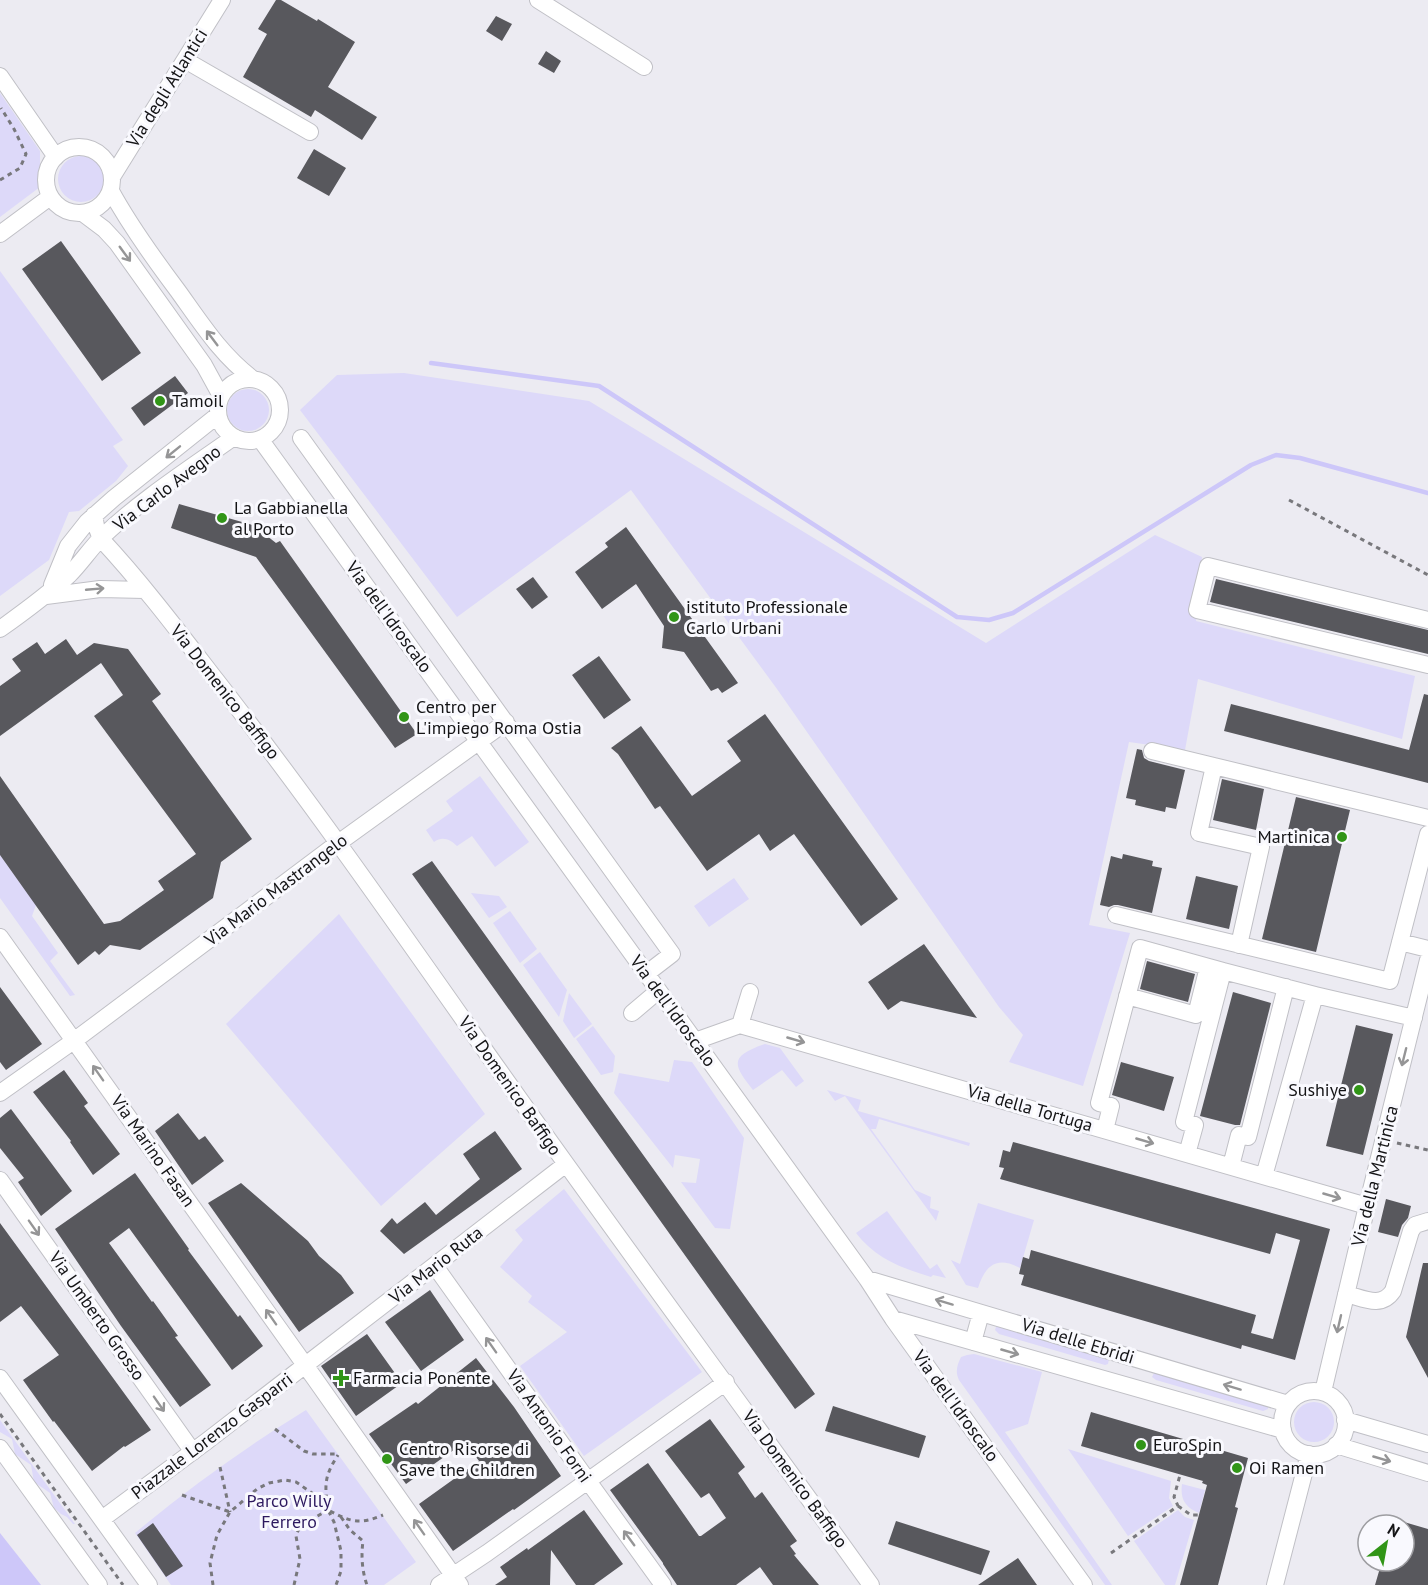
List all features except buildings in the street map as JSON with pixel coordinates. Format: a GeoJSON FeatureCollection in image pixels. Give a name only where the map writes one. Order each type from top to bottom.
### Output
{"type":"FeatureCollection","features":[{"type":"Feature","properties":{"kind":"street","name":"Via degli Atlantici"},"geometry":{"type":"LineString","coordinates":[[112,184],[222,0]]}},
{"type":"Feature","properties":{"kind":"street"},"geometry":{"type":"LineString","coordinates":[[538,0],[644,67]]}},
{"type":"Feature","properties":{"kind":"street"},"geometry":{"type":"LineString","coordinates":[[185,60],[310,132]]}},
{"type":"Feature","properties":{"kind":"street"},"geometry":{"type":"LineString","coordinates":[[0,76],[56,157]]}},
{"type":"Feature","properties":{"kind":"street"},"geometry":{"type":"LineString","coordinates":[[112,184],[108,197],[101,206],[84,213],[74,213],[63,210],[50,197],[46,176],[56,157],[69,149],[87,148],[105,160],[112,184],[138,236],[216,344],[231,361],[253,379],[272,390],[278,401],[280,414],[275,426],[266,436],[248,441],[234,437],[223,427],[218,415],[218,405],[220,396],[233,383],[253,379]]}},
{"type":"Feature","properties":{"kind":"street"},"geometry":{"type":"LineString","coordinates":[[0,234],[50,197]]}},
{"type":"Feature","properties":{"kind":"street"},"geometry":{"type":"LineString","coordinates":[[84,213],[117,243],[204,365],[220,396]]}},
{"type":"Feature","properties":{"kind":"street","name":"Via Carlo Avegno"},"geometry":{"type":"LineString","coordinates":[[45,596],[71,542],[94,515],[218,415]]}},
{"type":"Feature","properties":{"kind":"street","name":"Via Carlo Avegno"},"geometry":{"type":"LineString","coordinates":[[0,629],[45,596],[76,567],[101,538],[154,495],[234,437]]}},
{"type":"Feature","properties":{"kind":"street"},"geometry":{"type":"LineString","coordinates":[[301,438],[672,954],[646,974]]}},
{"type":"Feature","properties":{"kind":"street","name":"Via dell'Idroscalo"},"geometry":{"type":"LineString","coordinates":[[260,439],[867,1279],[893,1319],[1084,1585]]}},
{"type":"Feature","properties":{"kind":"street","name":"Via Carlo Avegno"},"geometry":{"type":"LineString","coordinates":[[94,515],[101,538]]}},
{"type":"Feature","properties":{"kind":"street","name":"Via Domenico Baffigo"},"geometry":{"type":"LineString","coordinates":[[101,538],[270,748],[566,1164],[871,1585]]}},
{"type":"Feature","properties":{"kind":"street"},"geometry":{"type":"LineString","coordinates":[[1428,620],[1208,566],[1197,610],[1428,665]]}},
{"type":"Feature","properties":{"kind":"street"},"geometry":{"type":"LineString","coordinates":[[45,596],[100,589],[145,590]]}},
{"type":"Feature","properties":{"kind":"street","name":"Via Mario Mastrangelo"},"geometry":{"type":"LineString","coordinates":[[0,1093],[506,722]]}},
{"type":"Feature","properties":{"kind":"street"},"geometry":{"type":"LineString","coordinates":[[1152,751],[1428,818]]}},
{"type":"Feature","properties":{"kind":"street"},"geometry":{"type":"LineString","coordinates":[[1214,766],[1199,833],[1261,847],[1239,945]]}},
{"type":"Feature","properties":{"kind":"street"},"geometry":{"type":"LineString","coordinates":[[1116,915],[1390,981],[1428,834]]}},
{"type":"Feature","properties":{"kind":"street","name":"Via Marino Fasan"},"geometry":{"type":"LineString","coordinates":[[0,937],[305,1365]]}},
{"type":"Feature","properties":{"kind":"street"},"geometry":{"type":"LineString","coordinates":[[1400,942],[1428,949]]}},
{"type":"Feature","properties":{"kind":"street"},"geometry":{"type":"LineString","coordinates":[[1105,1130],[1111,1106],[1099,1103],[1140,948],[1315,995],[1414,1018]]}},
{"type":"Feature","properties":{"kind":"street","name":"Via della Martinica"},"geometry":{"type":"LineString","coordinates":[[1323,1392],[1428,960]]}},
{"type":"Feature","properties":{"kind":"street"},"geometry":{"type":"LineString","coordinates":[[1127,996],[1196,1014],[1216,969]]}},
{"type":"Feature","properties":{"kind":"street"},"geometry":{"type":"LineString","coordinates":[[1187,1154],[1195,1125],[1184,1122],[1216,969]]}},
{"type":"Feature","properties":{"kind":"street"},"geometry":{"type":"LineString","coordinates":[[1231,1166],[1239,1135],[1248,1137],[1286,987]]}},
{"type":"Feature","properties":{"kind":"street"},"geometry":{"type":"LineString","coordinates":[[632,1012],[658,991]]}},
{"type":"Feature","properties":{"kind":"street"},"geometry":{"type":"LineString","coordinates":[[695,1041],[740,1025],[750,992]]}},
{"type":"Feature","properties":{"kind":"street"},"geometry":{"type":"LineString","coordinates":[[1264,1176],[1315,995]]}},
{"type":"Feature","properties":{"kind":"street","name":"Via della Tortuga"},"geometry":{"type":"LineString","coordinates":[[740,1025],[1367,1206]]}},
{"type":"Feature","properties":{"kind":"street","name":"Via Mario Ruta"},"geometry":{"type":"LineString","coordinates":[[305,1365],[566,1164]]}},
{"type":"Feature","properties":{"kind":"street","name":"Via Umberto Grosso"},"geometry":{"type":"LineString","coordinates":[[0,1180],[194,1452]]}},
{"type":"Feature","properties":{"kind":"street"},"geometry":{"type":"LineString","coordinates":[[1346,1294],[1372,1301],[1388,1298],[1394,1291],[1411,1231],[1415,1225],[1428,1221]]}},
{"type":"Feature","properties":{"kind":"street","name":"Via Antonio Forni"},"geometry":{"type":"LineString","coordinates":[[435,1266],[663,1585]]}},
{"type":"Feature","properties":{"kind":"street","name":"Via delle Ebridi"},"geometry":{"type":"LineString","coordinates":[[867,1279],[1288,1404]]}},
{"type":"Feature","properties":{"kind":"street"},"geometry":{"type":"LineString","coordinates":[[973,1342],[981,1313]]}},
{"type":"Feature","properties":{"kind":"street","name":"Via delle Ebridi"},"geometry":{"type":"LineString","coordinates":[[893,1319],[1283,1430]]}},
{"type":"Feature","properties":{"kind":"street"},"geometry":{"type":"LineString","coordinates":[[1127,1386],[1134,1358]]}},
{"type":"Feature","properties":{"kind":"street","name":"Piazzale Lorenzo Gasparri"},"geometry":{"type":"LineString","coordinates":[[102,1520],[305,1365],[451,1582]]}},
{"type":"Feature","properties":{"kind":"street"},"geometry":{"type":"LineString","coordinates":[[0,1378],[149,1585]]}},
{"type":"Feature","properties":{"kind":"street"},"geometry":{"type":"LineString","coordinates":[[451,1582],[726,1382]]}},
{"type":"Feature","properties":{"kind":"street"},"geometry":{"type":"LineString","coordinates":[[1312,1391],[1323,1392],[1338,1402],[1344,1413],[1344,1433],[1336,1445],[1323,1453],[1309,1454],[1292,1446],[1288,1441],[1283,1430],[1283,1417],[1288,1404],[1296,1396],[1312,1391]]}},
{"type":"Feature","properties":{"kind":"street"},"geometry":{"type":"LineString","coordinates":[[1345,1420],[1428,1444]]}},
{"type":"Feature","properties":{"kind":"street"},"geometry":{"type":"LineString","coordinates":[[1336,1445],[1428,1473]]}},
{"type":"Feature","properties":{"kind":"street"},"geometry":{"type":"LineString","coordinates":[[0,1448],[99,1585]]}},
{"type":"Feature","properties":{"kind":"street"},"geometry":{"type":"LineString","coordinates":[[1275,1585],[1309,1454]]}},
{"type":"Feature","properties":{"kind":"path"},"geometry":{"type":"LineString","coordinates":[[0,106],[26,154],[20,168],[0,180]]}},
{"type":"Feature","properties":{"kind":"path"},"geometry":{"type":"LineString","coordinates":[[1289,500],[1428,575]]}},
{"type":"Feature","properties":{"kind":"path"},"geometry":{"type":"LineString","coordinates":[[1383,1140],[1428,1150]]}},
{"type":"Feature","properties":{"kind":"path"},"geometry":{"type":"LineString","coordinates":[[0,1414],[123,1585]]}},
{"type":"Feature","properties":{"kind":"path"},"geometry":{"type":"LineString","coordinates":[[275,1429],[304,1451],[313,1454],[339,1454],[328,1470],[326,1486],[328,1510]]}},
{"type":"Feature","properties":{"kind":"path"},"geometry":{"type":"LineString","coordinates":[[220,1467],[230,1512]]}},
{"type":"Feature","properties":{"kind":"path"},"geometry":{"type":"LineString","coordinates":[[1180,1475],[1174,1497],[1178,1506],[1191,1515],[1198,1515]]}},
{"type":"Feature","properties":{"kind":"path"},"geometry":{"type":"LineString","coordinates":[[213,1585],[210,1563],[217,1535],[230,1512],[257,1489],[285,1479],[296,1482],[315,1495],[328,1510],[334,1522],[341,1551],[341,1571],[336,1585]]}},
{"type":"Feature","properties":{"kind":"path"},"geometry":{"type":"LineString","coordinates":[[182,1495],[230,1512]]}},
{"type":"Feature","properties":{"kind":"path"},"geometry":{"type":"LineString","coordinates":[[1111,1553],[1178,1506]]}},
{"type":"Feature","properties":{"kind":"path"},"geometry":{"type":"LineString","coordinates":[[328,1510],[341,1517],[364,1522],[383,1515]]}},
{"type":"Feature","properties":{"kind":"path"},"geometry":{"type":"LineString","coordinates":[[294,1585],[300,1559],[296,1536],[300,1526],[328,1510]]}},
{"type":"Feature","properties":{"kind":"path"},"geometry":{"type":"LineString","coordinates":[[341,1517],[350,1530],[363,1541],[362,1554],[367,1585]]}},
{"type":"Feature","properties":{"kind":"path"},"geometry":{"type":"LineString","coordinates":[[67,1541],[84,1531]]}},
{"type":"Feature","properties":{"kind":"green space"},"geometry":{"type":"Polygon","coordinates":[[[0,93],[40,151],[40,187],[0,217],[0,93]]]}},
{"type":"Feature","properties":{"kind":"green space"},"geometry":{"type":"Polygon","coordinates":[[[81,156],[97,163],[104,179],[97,195],[81,202],[65,195],[58,179],[65,163],[81,156]]]}},
{"type":"Feature","properties":{"kind":"green space"},"geometry":{"type":"Polygon","coordinates":[[[0,271],[123,440],[113,446],[128,466],[116,481],[79,511],[69,512],[49,560],[0,596],[0,271]]]}},
{"type":"Feature","properties":{"kind":"green space"},"geometry":{"type":"Polygon","coordinates":[[[404,373],[589,401],[986,643],[1155,535],[1202,557],[1196,621],[1415,676],[1402,739],[1198,679],[1185,750],[1129,742],[1089,925],[1130,933],[1083,1086],[1009,1062],[1023,1035],[999,1007],[777,689],[631,490],[457,617],[300,410],[337,375],[404,373]]]}},
{"type":"Feature","properties":{"kind":"green space"},"geometry":{"type":"Polygon","coordinates":[[[248,389],[263,395],[269,410],[263,425],[248,431],[233,425],[227,410],[233,395],[248,389]]]}},
{"type":"Feature","properties":{"kind":"green space"},"geometry":{"type":"Polygon","coordinates":[[[480,776],[529,842],[495,867],[472,836],[457,846],[446,839],[434,842],[426,830],[453,811],[446,801],[480,776]]]}},
{"type":"Feature","properties":{"kind":"green space"},"geometry":{"type":"Polygon","coordinates":[[[0,855],[36,905],[32,916],[58,953],[50,961],[75,995],[70,996],[0,898],[0,855]]]}},
{"type":"Feature","properties":{"kind":"green space"},"geometry":{"type":"Polygon","coordinates":[[[734,878],[749,899],[709,927],[694,906],[734,878]]]}},
{"type":"Feature","properties":{"kind":"green space"},"geometry":{"type":"Polygon","coordinates":[[[471,893],[499,896],[507,907],[489,918],[471,893]]]}},
{"type":"Feature","properties":{"kind":"green space"},"geometry":{"type":"Polygon","coordinates":[[[510,911],[537,949],[520,963],[493,923],[510,911]]]}},
{"type":"Feature","properties":{"kind":"green space"},"geometry":{"type":"Polygon","coordinates":[[[339,914],[485,1114],[381,1206],[226,1024],[339,914]]]}},
{"type":"Feature","properties":{"kind":"green space"},"geometry":{"type":"Polygon","coordinates":[[[540,952],[567,990],[559,1017],[523,965],[540,952]]]}},
{"type":"Feature","properties":{"kind":"green space"},"geometry":{"type":"Polygon","coordinates":[[[569,993],[592,1024],[574,1038],[563,1021],[569,993]]]}},
{"type":"Feature","properties":{"kind":"green space"},"geometry":{"type":"Polygon","coordinates":[[[593,1026],[615,1056],[613,1072],[601,1075],[576,1039],[593,1026]]]}},
{"type":"Feature","properties":{"kind":"green space"},"geometry":{"type":"Polygon","coordinates":[[[765,1044],[780,1048],[804,1081],[796,1087],[782,1070],[753,1090],[741,1073],[738,1061],[746,1052],[765,1044]]]}},
{"type":"Feature","properties":{"kind":"green space"},"geometry":{"type":"Polygon","coordinates":[[[674,1060],[692,1062],[744,1138],[730,1229],[715,1228],[681,1182],[696,1183],[700,1159],[675,1155],[673,1168],[614,1093],[619,1073],[669,1082],[674,1060]]]}},
{"type":"Feature","properties":{"kind":"green space"},"geometry":{"type":"Polygon","coordinates":[[[827,1090],[861,1100],[858,1111],[970,1143],[969,1146],[879,1119],[876,1129],[871,1129],[915,1190],[931,1197],[930,1208],[939,1211],[936,1221],[845,1096],[835,1101],[827,1090]]]}},
{"type":"Feature","properties":{"kind":"green space"},"geometry":{"type":"Polygon","coordinates":[[[564,1189],[702,1372],[584,1456],[520,1366],[567,1332],[528,1302],[532,1296],[500,1267],[523,1240],[515,1230],[564,1189]]]}},
{"type":"Feature","properties":{"kind":"green space"},"geometry":{"type":"Polygon","coordinates":[[[978,1203],[1034,1220],[1020,1268],[1004,1263],[993,1265],[984,1274],[978,1288],[966,1285],[951,1260],[960,1264],[978,1203]]]}},
{"type":"Feature","properties":{"kind":"green space"},"geometry":{"type":"Polygon","coordinates":[[[887,1211],[930,1269],[937,1264],[946,1278],[933,1275],[931,1277],[909,1270],[880,1256],[863,1242],[856,1233],[887,1211]]]}},
{"type":"Feature","properties":{"kind":"green space"},"geometry":{"type":"Polygon","coordinates":[[[999,1326],[1109,1359],[1108,1364],[999,1334],[995,1330],[999,1326]]]}},
{"type":"Feature","properties":{"kind":"green space"},"geometry":{"type":"Polygon","coordinates":[[[974,1354],[1042,1372],[1028,1424],[1005,1432],[1112,1585],[1105,1585],[959,1380],[957,1368],[961,1357],[974,1354]]]}},
{"type":"Feature","properties":{"kind":"green space"},"geometry":{"type":"Polygon","coordinates":[[[1154,1373],[1268,1406],[1268,1409],[1263,1411],[1156,1380],[1152,1377],[1154,1373]]]}},
{"type":"Feature","properties":{"kind":"green space"},"geometry":{"type":"Polygon","coordinates":[[[1314,1402],[1322,1403],[1328,1408],[1333,1414],[1333,1430],[1328,1436],[1322,1441],[1314,1442],[1306,1441],[1300,1436],[1295,1430],[1294,1422],[1295,1414],[1300,1408],[1306,1403],[1314,1402]]]}},
{"type":"Feature","properties":{"kind":"green space","name":"Parco Willy Ferrero"},"geometry":{"type":"Polygon","coordinates":[[[306,1410],[416,1562],[384,1585],[171,1585],[135,1533],[218,1468],[306,1410]]]}},
{"type":"Feature","properties":{"kind":"green space"},"geometry":{"type":"Polygon","coordinates":[[[0,1420],[75,1524],[54,1508],[50,1493],[34,1482],[31,1465],[15,1454],[12,1439],[0,1432],[0,1420]]]}},
{"type":"Feature","properties":{"kind":"green space"},"geometry":{"type":"Polygon","coordinates":[[[1068,1449],[1171,1481],[1169,1498],[1173,1506],[1128,1536],[1068,1449]]]}},
{"type":"Feature","properties":{"kind":"green space"},"geometry":{"type":"Polygon","coordinates":[[[1182,1484],[1205,1490],[1199,1513],[1184,1502],[1182,1484]]]}},
{"type":"Feature","properties":{"kind":"green space"},"geometry":{"type":"Polygon","coordinates":[[[1178,1510],[1185,1517],[1194,1520],[1175,1585],[1165,1585],[1134,1541],[1178,1510]]]}},
{"type":"Feature","properties":{"kind":"shaded area"},"geometry":{"type":"Polygon","coordinates":[[[0,1533],[41,1585],[0,1585],[0,1533]]]}},
{"type":"Feature","properties":{"kind":"waterway"},"geometry":{"type":"LineString","coordinates":[[431,363],[599,386],[957,617],[989,620],[1013,613],[1251,465],[1276,455],[1300,458],[1428,493]]}},
{"type":"Feature","properties":{"kind":"place","name":"Tamoil"},"geometry":{"type":"Point","coordinates":[160,401]}},
{"type":"Feature","properties":{"kind":"place","name":"La Gabbianella al Porto"},"geometry":{"type":"Point","coordinates":[222,518]}},
{"type":"Feature","properties":{"kind":"place","name":"istituto Professionale Carlo Urbani"},"geometry":{"type":"Point","coordinates":[674,617]}},
{"type":"Feature","properties":{"kind":"place","name":"Centro per L'impiego Roma Ostia"},"geometry":{"type":"Point","coordinates":[404,717]}},
{"type":"Feature","properties":{"kind":"place","name":"Martinica"},"geometry":{"type":"Point","coordinates":[1342,837]}},
{"type":"Feature","properties":{"kind":"place","name":"Sushiye"},"geometry":{"type":"Point","coordinates":[1359,1090]}},
{"type":"Feature","properties":{"kind":"place","name":"Farmacia Ponente"},"geometry":{"type":"Point","coordinates":[341,1378]}},
{"type":"Feature","properties":{"kind":"place","name":"EuroSpin"},"geometry":{"type":"Point","coordinates":[1141,1445]}},
{"type":"Feature","properties":{"kind":"place","name":"Centro Risorse di Save the Children"},"geometry":{"type":"Point","coordinates":[387,1459]}},
{"type":"Feature","properties":{"kind":"place","name":"Oi Ramen"},"geometry":{"type":"Point","coordinates":[1237,1468]}}]}
